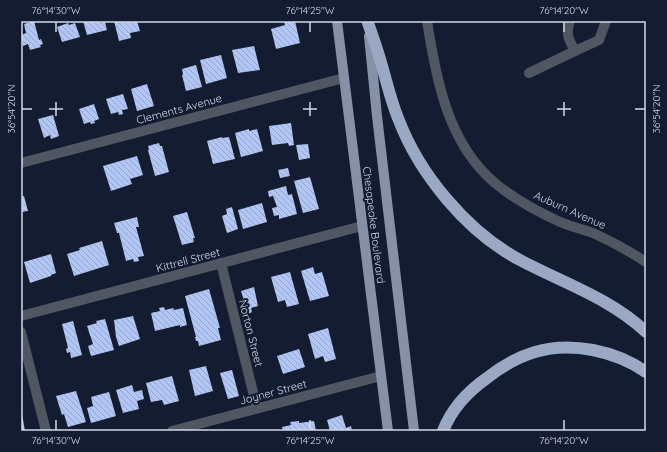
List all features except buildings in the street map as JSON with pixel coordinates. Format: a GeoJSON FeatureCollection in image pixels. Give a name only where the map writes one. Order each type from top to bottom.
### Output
{"type":"FeatureCollection","features":[{"type":"Feature","properties":{"kind":"highway"},"geometry":{"type":"LineString","coordinates":[[368,22],[398,119],[410,147],[426,173],[444,197],[466,220],[511,255],[544,273],[590,294],[618,310],[646,332]]}},
{"type":"Feature","properties":{"kind":"highway"},"geometry":{"type":"LineString","coordinates":[[443,431],[451,414],[459,402],[476,385],[507,364],[536,352],[557,348],[579,348],[617,356],[646,372]]}},
{"type":"Feature","properties":{"kind":"main road","name":"Chesapeake Boulevard"},"geometry":{"type":"LineString","coordinates":[[337,21],[388,431]]}},
{"type":"Feature","properties":{"kind":"main road","name":"Chesapeake Boulevard"},"geometry":{"type":"LineString","coordinates":[[368,22],[377,116],[414,431]]}},
{"type":"Feature","properties":{"kind":"street","name":"Auburn Avenue"},"geometry":{"type":"LineString","coordinates":[[427,21],[433,58],[448,109],[458,136],[465,149],[479,167],[505,191],[536,210],[560,222],[593,233],[616,244],[646,262]]}},
{"type":"Feature","properties":{"kind":"street"},"geometry":{"type":"LineString","coordinates":[[570,21],[567,36],[575,51]]}},
{"type":"Feature","properties":{"kind":"street"},"geometry":{"type":"LineString","coordinates":[[529,73],[599,40],[606,21]]}},
{"type":"Feature","properties":{"kind":"street","name":"Clements Avenue"},"geometry":{"type":"LineString","coordinates":[[21,163],[344,78]]}},
{"type":"Feature","properties":{"kind":"street","name":"Kittrell Street"},"geometry":{"type":"LineString","coordinates":[[21,316],[362,226]]}},
{"type":"Feature","properties":{"kind":"street","name":"Norton Street"},"geometry":{"type":"LineString","coordinates":[[221,264],[257,408]]}},
{"type":"Feature","properties":{"kind":"street"},"geometry":{"type":"LineString","coordinates":[[21,332],[46,431]]}},
{"type":"Feature","properties":{"kind":"street","name":"Joyner Street"},"geometry":{"type":"LineString","coordinates":[[172,431],[381,376]]}}]}
